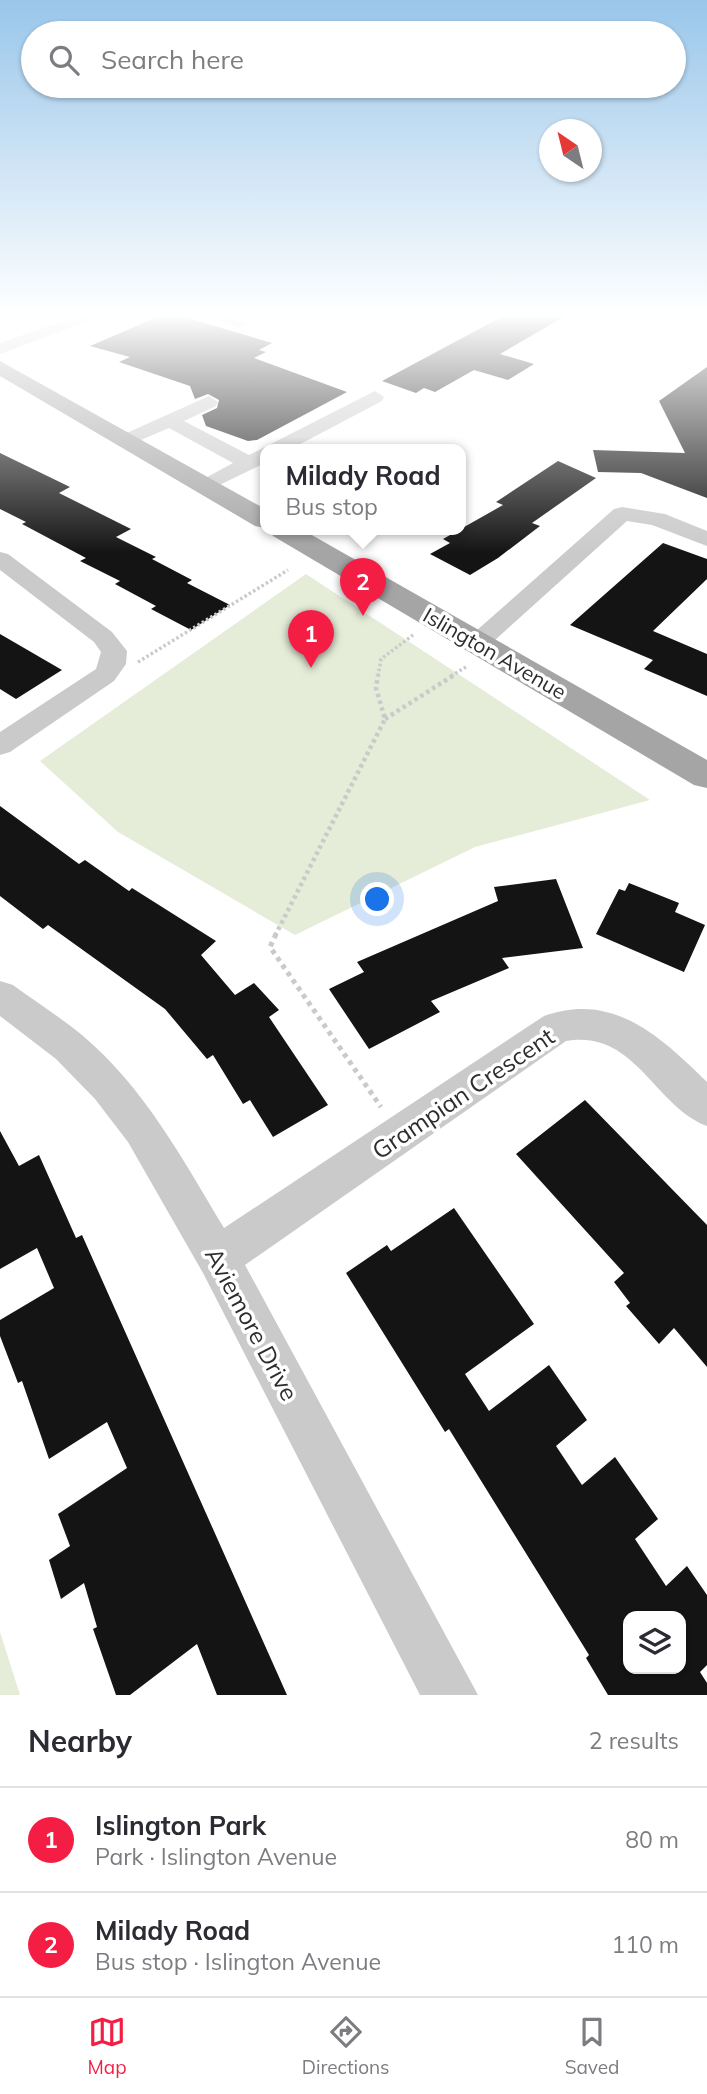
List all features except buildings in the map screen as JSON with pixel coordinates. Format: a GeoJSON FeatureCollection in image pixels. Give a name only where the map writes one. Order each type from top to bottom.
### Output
{"type":"FeatureCollection","features":[{"type":"Feature","properties":{"kind":"main road"},"geometry":{"type":"LineString","coordinates":[[47,394],[260,517]]}},
{"type":"Feature","properties":{"kind":"main road","name":"Islington Avenue"},"geometry":{"type":"LineString","coordinates":[[292,535],[707,776]]}},
{"type":"Feature","properties":{"kind":"street"},"geometry":{"type":"LineString","coordinates":[[285,444],[374,397]]}},
{"type":"Feature","properties":{"kind":"street"},"geometry":{"type":"LineString","coordinates":[[127,440],[209,402]]}},
{"type":"Feature","properties":{"kind":"street"},"geometry":{"type":"LineString","coordinates":[[170,421],[257,458]]}},
{"type":"Feature","properties":{"kind":"street"},"geometry":{"type":"LineString","coordinates":[[205,485],[257,458]]}},
{"type":"Feature","properties":{"kind":"street"},"geometry":{"type":"LineString","coordinates":[[484,647],[622,514],[657,519],[707,538]]}},
{"type":"Feature","properties":{"kind":"street"},"geometry":{"type":"LineString","coordinates":[[0,559],[103,637],[114,651],[113,664],[105,675],[64,705],[0,745]]}},
{"type":"Feature","properties":{"kind":"street","name":"Aviemore Drive"},"geometry":{"type":"LineString","coordinates":[[0,996],[69,1047],[109,1087],[142,1129],[218,1258],[450,1695]]}},
{"type":"Feature","properties":{"kind":"street","name":"Grampian Crescent"},"geometry":{"type":"LineString","coordinates":[[218,1258],[557,1027],[581,1022],[601,1025],[624,1035],[707,1108]]}},
{"type":"Feature","properties":{"kind":"path"},"geometry":{"type":"LineString","coordinates":[[113,664],[144,661],[288,570]]}},
{"type":"Feature","properties":{"kind":"path"},"geometry":{"type":"LineString","coordinates":[[385,719],[376,688],[382,659],[397,645],[438,621]]}},
{"type":"Feature","properties":{"kind":"path"},"geometry":{"type":"LineString","coordinates":[[401,1135],[271,947],[385,719],[484,647]]}},
{"type":"Feature","properties":{"kind":"green space"},"geometry":{"type":"Polygon","coordinates":[[[306,574],[650,800],[475,847],[295,935],[118,832],[40,761],[306,574]]]}},
{"type":"Feature","properties":{"kind":"green space"},"geometry":{"type":"Polygon","coordinates":[[[0,1632],[20,1695],[0,1695],[0,1632]]]}},
{"type":"Feature","properties":{"kind":"place","name":"Milady Road"},"geometry":{"type":"Point","coordinates":[363,616]}},
{"type":"Feature","properties":{"kind":"place","name":"Islington Park"},"geometry":{"type":"Point","coordinates":[311,668]}}]}
